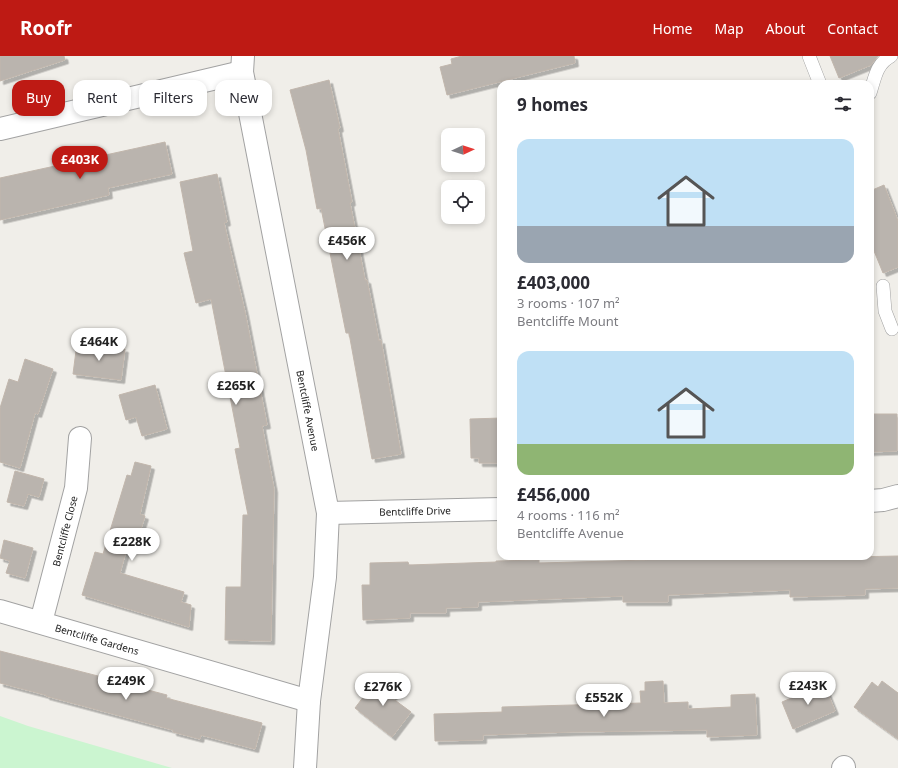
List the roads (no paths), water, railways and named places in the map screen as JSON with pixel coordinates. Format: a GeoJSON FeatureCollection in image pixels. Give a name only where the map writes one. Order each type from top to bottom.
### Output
{"type":"FeatureCollection","features":[{"type":"Feature","properties":{"kind":"street"},"geometry":{"type":"LineString","coordinates":[[0,129],[243,64]]}},
{"type":"Feature","properties":{"kind":"street","name":"Bentcliffe Avenue"},"geometry":{"type":"LineString","coordinates":[[243,64],[328,513],[325,577],[309,701],[305,768]]}},
{"type":"Feature","properties":{"kind":"street","name":"Bentcliffe Close"},"geometry":{"type":"LineString","coordinates":[[41,622],[76,488],[80,438]]}},
{"type":"Feature","properties":{"kind":"street"},"geometry":{"type":"LineString","coordinates":[[874,501],[898,496]]}},
{"type":"Feature","properties":{"kind":"street","name":"Bentcliffe Drive"},"geometry":{"type":"LineString","coordinates":[[328,513],[497,509]]}},
{"type":"Feature","properties":{"kind":"street","name":"Bentcliffe Gardens"},"geometry":{"type":"LineString","coordinates":[[0,611],[309,701]]}},
{"type":"Feature","properties":{"kind":"lane"},"geometry":{"type":"LineString","coordinates":[[809,56],[818,80]]}},
{"type":"Feature","properties":{"kind":"lane"},"geometry":{"type":"LineString","coordinates":[[874,80],[877,69],[884,60],[891,56]]}},
{"type":"Feature","properties":{"kind":"lane"},"geometry":{"type":"LineString","coordinates":[[883,286],[885,311],[892,329]]}}]}
